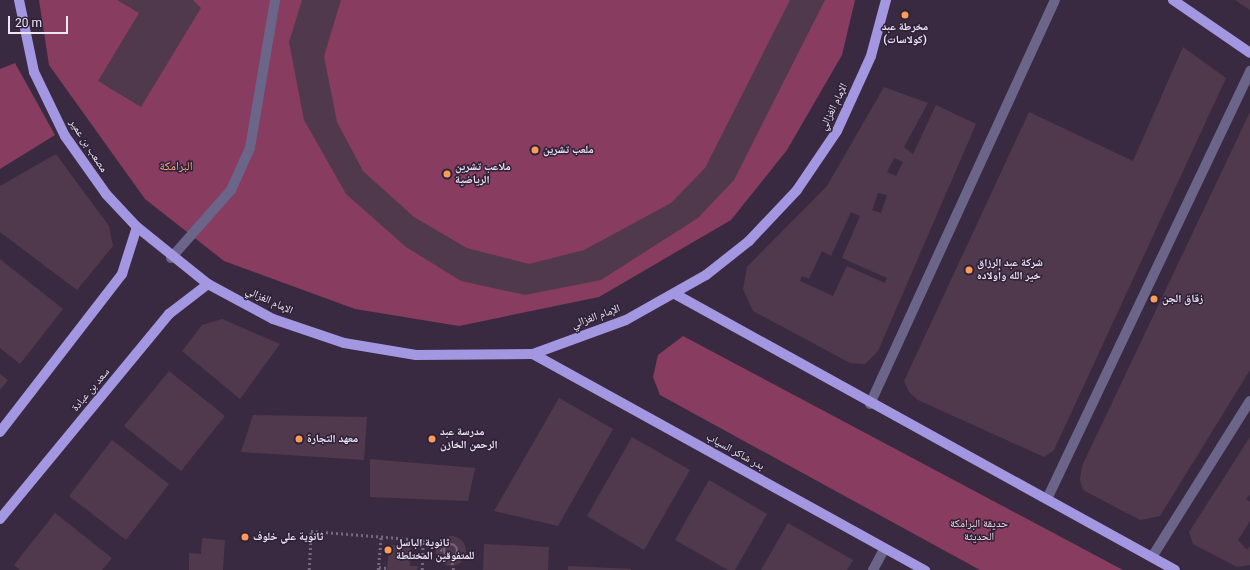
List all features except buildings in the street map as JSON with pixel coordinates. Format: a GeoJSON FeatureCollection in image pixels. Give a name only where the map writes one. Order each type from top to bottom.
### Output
{"type":"FeatureCollection","features":[{"type":"Feature","properties":{"kind":"main road","name":"مصعب بن عمير"},"geometry":{"type":"LineString","coordinates":[[19,0],[34,72],[65,136],[106,194],[137,227],[171,258]]}},
{"type":"Feature","properties":{"kind":"main road","name":"الإمام الغزالي"},"geometry":{"type":"LineString","coordinates":[[171,258],[208,284],[273,319],[344,343],[416,354],[533,354],[626,320],[675,294],[706,275],[749,241],[797,190],[837,131],[871,56],[886,0]]}},
{"type":"Feature","properties":{"kind":"main road"},"geometry":{"type":"LineString","coordinates":[[1173,0],[1250,53]]}},
{"type":"Feature","properties":{"kind":"main road"},"geometry":{"type":"LineString","coordinates":[[0,432],[122,274],[137,227]]}},
{"type":"Feature","properties":{"kind":"main road","name":"سعد بن عبادة"},"geometry":{"type":"LineString","coordinates":[[0,519],[169,314],[208,284]]}},
{"type":"Feature","properties":{"kind":"main road"},"geometry":{"type":"LineString","coordinates":[[675,294],[870,404],[1175,570]]}},
{"type":"Feature","properties":{"kind":"main road","name":"بدر شاكر السياب"},"geometry":{"type":"LineString","coordinates":[[533,354],[884,549],[926,570]]}},
{"type":"Feature","properties":{"kind":"street"},"geometry":{"type":"LineString","coordinates":[[171,258],[231,190],[250,148],[275,0]]}},
{"type":"Feature","properties":{"kind":"street"},"geometry":{"type":"LineString","coordinates":[[870,404],[1055,0]]}},
{"type":"Feature","properties":{"kind":"street"},"geometry":{"type":"LineString","coordinates":[[1047,499],[1250,71]]}},
{"type":"Feature","properties":{"kind":"street"},"geometry":{"type":"LineString","coordinates":[[1152,558],[1250,401]]}},
{"type":"Feature","properties":{"kind":"street"},"geometry":{"type":"LineString","coordinates":[[873,570],[884,549]]}},
{"type":"Feature","properties":{"kind":"path"},"geometry":{"type":"LineString","coordinates":[[309,570],[312,531],[381,535],[423,540],[444,551],[451,558],[454,570]]}},
{"type":"Feature","properties":{"kind":"path"},"geometry":{"type":"LineString","coordinates":[[381,535],[378,569],[387,568]]}},
{"type":"Feature","properties":{"kind":"path"},"geometry":{"type":"LineString","coordinates":[[422,570],[423,540]]}},
{"type":"Feature","properties":{"kind":"path"},"geometry":{"type":"LineString","coordinates":[[444,551],[448,545],[455,546],[457,552],[451,558]]}},
{"type":"Feature","properties":{"kind":"green space","name":"ملاعب تشرين الرياضية"},"geometry":{"type":"Polygon","coordinates":[[[39,0],[855,0],[842,55],[787,150],[731,220],[599,297],[459,326],[355,309],[224,261],[145,199],[49,65],[39,0]]]}},
{"type":"Feature","properties":{"kind":"green space"},"geometry":{"type":"Polygon","coordinates":[[[15,63],[55,135],[0,169],[0,69],[15,63]]]}},
{"type":"Feature","properties":{"kind":"green space","name":"حديقة البرامكة الحديثة"},"geometry":{"type":"Polygon","coordinates":[[[683,336],[1123,570],[980,570],[660,395],[653,377],[658,355],[683,336]]]}},
{"type":"Feature","properties":{"kind":"place","name":"مخرطة عبد (كولاسات)"},"geometry":{"type":"Point","coordinates":[905,15]}},
{"type":"Feature","properties":{"kind":"place","name":"ملعب تشرين"},"geometry":{"type":"Point","coordinates":[535,150]}},
{"type":"Feature","properties":{"kind":"place","name":"ملاعب تشرين الرياضية"},"geometry":{"type":"Point","coordinates":[447,174]}},
{"type":"Feature","properties":{"kind":"place","name":"شركة عبد الرزاق خير الله وأولاده"},"geometry":{"type":"Point","coordinates":[969,270]}},
{"type":"Feature","properties":{"kind":"place","name":"زقاق الجن"},"geometry":{"type":"Point","coordinates":[1154,299]}},
{"type":"Feature","properties":{"kind":"place","name":"معهد التجارة"},"geometry":{"type":"Point","coordinates":[299,439]}},
{"type":"Feature","properties":{"kind":"place","name":"مدرسة عبد الرحمن الخازن"},"geometry":{"type":"Point","coordinates":[432,439]}},
{"type":"Feature","properties":{"kind":"place","name":"ثانوية علي خلوف"},"geometry":{"type":"Point","coordinates":[245,537]}},
{"type":"Feature","properties":{"kind":"place","name":"ثانوية الباسل للمتفوقين المختلطة"},"geometry":{"type":"Point","coordinates":[388,550]}},
{"type":"Feature","properties":{"kind":"district","name":"البرامكة"},"geometry":{"type":"Point","coordinates":[176,167]}}]}
